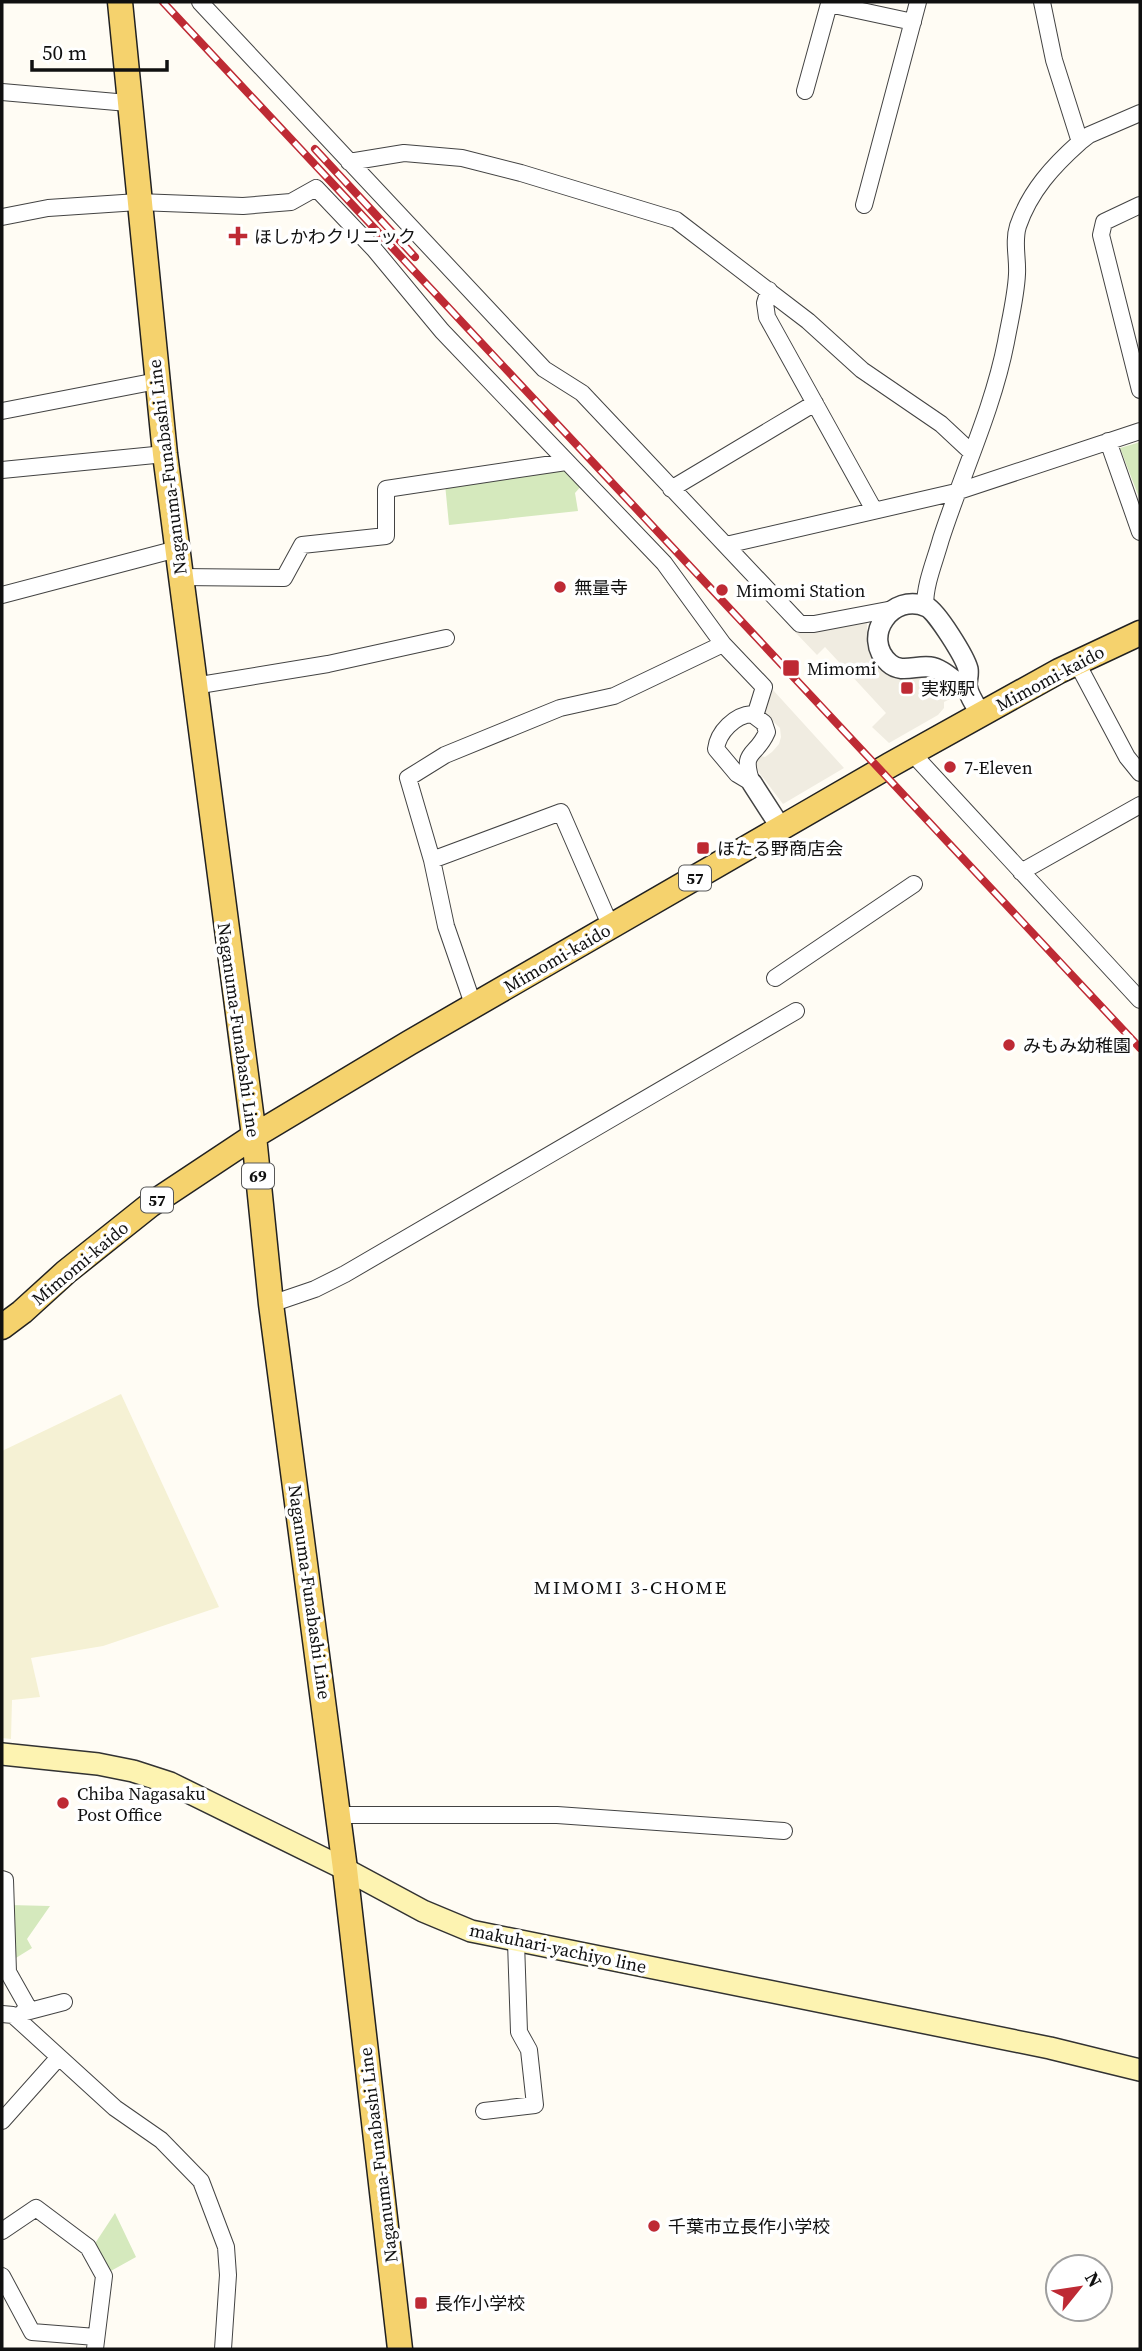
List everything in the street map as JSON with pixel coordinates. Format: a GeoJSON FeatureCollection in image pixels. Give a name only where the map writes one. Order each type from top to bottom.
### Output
{"type":"FeatureCollection","features":[{"type":"Feature","properties":{"kind":"main road","name":"Naganuma-Funabashi Line"},"geometry":{"type":"LineString","coordinates":[[120,2],[165,454],[254,1136],[271,1304],[345,1869],[400,2349]]}},
{"type":"Feature","properties":{"kind":"main road","name":"Mimomi-kaido"},"geometry":{"type":"LineString","coordinates":[[2,1327],[150,1205],[254,1136],[912,753],[1077,663],[1140,633]]}},
{"type":"Feature","properties":{"kind":"main road","name":"makuhari-yachiyo line"},"geometry":{"type":"LineString","coordinates":[[2,1754],[98,1764],[133,1771],[170,1783],[471,1931],[1050,2048],[1140,2070]]}},
{"type":"Feature","properties":{"kind":"street"},"geometry":{"type":"LineString","coordinates":[[200,2],[544,369],[582,393],[800,624],[814,624],[913,604],[925,606],[937,614],[968,667],[967,689]]}},
{"type":"Feature","properties":{"kind":"street"},"geometry":{"type":"LineString","coordinates":[[864,205],[918,2]]}},
{"type":"Feature","properties":{"kind":"street"},"geometry":{"type":"LineString","coordinates":[[1042,2],[1054,60],[1080,142]]}},
{"type":"Feature","properties":{"kind":"street"},"geometry":{"type":"LineString","coordinates":[[805,91],[829,4],[913,22]]}},
{"type":"Feature","properties":{"kind":"street"},"geometry":{"type":"LineString","coordinates":[[2,92],[128,103]]}},
{"type":"Feature","properties":{"kind":"street"},"geometry":{"type":"LineString","coordinates":[[925,606],[926,587],[956,492],[994,389],[1005,346],[1017,273],[1017,228],[1033,192],[1054,165],[1089,135],[1140,113]]}},
{"type":"Feature","properties":{"kind":"street"},"geometry":{"type":"LineString","coordinates":[[349,162],[404,153],[462,158],[676,220],[808,321],[862,370],[941,424],[971,452]]}},
{"type":"Feature","properties":{"kind":"street"},"geometry":{"type":"LineString","coordinates":[[2,217],[48,208],[138,202],[243,206],[291,202],[316,188],[374,249],[442,331],[664,563],[723,644],[764,687],[755,716]]}},
{"type":"Feature","properties":{"kind":"street"},"geometry":{"type":"LineString","coordinates":[[1140,205],[1104,222],[1101,235],[1140,390]]}},
{"type":"Feature","properties":{"kind":"street"},"geometry":{"type":"LineString","coordinates":[[769,290],[765,303],[767,317],[874,509]]}},
{"type":"Feature","properties":{"kind":"street"},"geometry":{"type":"LineString","coordinates":[[2,411],[157,381]]}},
{"type":"Feature","properties":{"kind":"street"},"geometry":{"type":"LineString","coordinates":[[671,489],[815,403]]}},
{"type":"Feature","properties":{"kind":"street"},"geometry":{"type":"LineString","coordinates":[[726,545],[956,492],[1140,430]]}},
{"type":"Feature","properties":{"kind":"street"},"geometry":{"type":"LineString","coordinates":[[1108,441],[1140,528]]}},
{"type":"Feature","properties":{"kind":"street"},"geometry":{"type":"LineString","coordinates":[[2,470],[165,454]]}},
{"type":"Feature","properties":{"kind":"street"},"geometry":{"type":"LineString","coordinates":[[180,576],[284,578],[302,545],[386,536],[386,489],[566,462]]}},
{"type":"Feature","properties":{"kind":"street"},"geometry":{"type":"LineString","coordinates":[[2,595],[177,550]]}},
{"type":"Feature","properties":{"kind":"street"},"geometry":{"type":"LineString","coordinates":[[893,609],[884,617],[878,629],[881,653],[887,662],[893,667],[904,669],[930,667],[940,670],[967,689],[981,714]]}},
{"type":"Feature","properties":{"kind":"street"},"geometry":{"type":"LineString","coordinates":[[194,686],[328,664],[446,638]]}},
{"type":"Feature","properties":{"kind":"street"},"geometry":{"type":"LineString","coordinates":[[474,1007],[446,926],[432,860],[408,778],[445,755],[560,708],[614,696],[723,644]]}},
{"type":"Feature","properties":{"kind":"street"},"geometry":{"type":"LineString","coordinates":[[1077,663],[1127,757],[1140,773]]}},
{"type":"Feature","properties":{"kind":"street"},"geometry":{"type":"LineString","coordinates":[[752,783],[737,774],[716,749],[723,730],[746,715],[755,716],[764,723],[767,732],[747,760],[746,766],[752,783],[781,828]]}},
{"type":"Feature","properties":{"kind":"street"},"geometry":{"type":"LineString","coordinates":[[912,753],[1140,1000]]}},
{"type":"Feature","properties":{"kind":"street"},"geometry":{"type":"LineString","coordinates":[[1021,872],[1140,805]]}},
{"type":"Feature","properties":{"kind":"street"},"geometry":{"type":"LineString","coordinates":[[432,860],[561,812],[611,927]]}},
{"type":"Feature","properties":{"kind":"street"},"geometry":{"type":"LineString","coordinates":[[775,978],[914,884]]}},
{"type":"Feature","properties":{"kind":"street"},"geometry":{"type":"LineString","coordinates":[[271,1304],[315,1289],[345,1274],[796,1011]]}},
{"type":"Feature","properties":{"kind":"street"},"geometry":{"type":"LineString","coordinates":[[338,1815],[557,1815],[784,1831]]}},
{"type":"Feature","properties":{"kind":"street"},"geometry":{"type":"LineString","coordinates":[[2,1879],[5,1880],[8,1972],[30,2011]]}},
{"type":"Feature","properties":{"kind":"street"},"geometry":{"type":"LineString","coordinates":[[484,2111],[535,2105],[529,2050],[519,2032],[516,1942]]}},
{"type":"Feature","properties":{"kind":"street"},"geometry":{"type":"LineString","coordinates":[[7,2015],[64,2002]]}},
{"type":"Feature","properties":{"kind":"street"},"geometry":{"type":"LineString","coordinates":[[7,2015],[59,2057],[115,2108],[161,2140],[201,2181],[226,2247],[228,2275],[223,2349]]}},
{"type":"Feature","properties":{"kind":"street"},"geometry":{"type":"LineString","coordinates":[[2,2121],[59,2057]]}},
{"type":"Feature","properties":{"kind":"street"},"geometry":{"type":"LineString","coordinates":[[2,2231],[36,2208],[88,2247],[104,2276],[96,2343],[32,2332],[2,2276]]}},
{"type":"Feature","properties":{"kind":"shaded area"},"geometry":{"type":"Polygon","coordinates":[[[867,621],[867,646],[880,669],[899,677],[935,678],[942,682],[950,699],[944,702],[944,708],[938,715],[889,743],[872,727],[886,713],[825,647],[817,655],[795,632],[815,632],[867,621]]]}},
{"type":"Feature","properties":{"kind":"shaded area"},"geometry":{"type":"Polygon","coordinates":[[[773,690],[844,768],[783,804],[755,767],[757,755],[765,757],[772,752],[781,737],[780,728],[763,712],[773,690]]]}},
{"type":"Feature","properties":{"kind":"shaded area"},"geometry":{"type":"Polygon","coordinates":[[[121,1394],[219,1607],[103,1646],[31,1658],[40,1697],[12,1700],[11,1739],[2,1738],[2,1451],[121,1394]]]}},
{"type":"Feature","properties":{"kind":"green space"},"geometry":{"type":"Polygon","coordinates":[[[1140,442],[1140,500],[1120,448],[1140,442]]]}},
{"type":"Feature","properties":{"kind":"green space"},"geometry":{"type":"Polygon","coordinates":[[[565,467],[582,485],[575,493],[578,511],[449,525],[445,484],[565,467]]]}},
{"type":"Feature","properties":{"kind":"green space"},"geometry":{"type":"Polygon","coordinates":[[[9,1905],[50,1906],[27,1939],[32,1948],[11,1961],[9,1905]]]}},
{"type":"Feature","properties":{"kind":"green space"},"geometry":{"type":"Polygon","coordinates":[[[115,2213],[136,2257],[109,2272],[94,2245],[115,2213]]]}},
{"type":"Feature","properties":{"kind":"railway"},"geometry":{"type":"LineString","coordinates":[[163,2],[1140,1048]]}},
{"type":"Feature","properties":{"kind":"railway"},"geometry":{"type":"LineString","coordinates":[[315,149],[415,257]]}},
{"type":"Feature","properties":{"kind":"place","name":"ほしかわクリニック"},"geometry":{"type":"Point","coordinates":[238,236]}},
{"type":"Feature","properties":{"kind":"place","name":"無量寺"},"geometry":{"type":"Point","coordinates":[560,587]}},
{"type":"Feature","properties":{"kind":"place","name":"Mimomi Station"},"geometry":{"type":"Point","coordinates":[722,590]}},
{"type":"Feature","properties":{"kind":"place","name":"Mimomi"},"geometry":{"type":"Point","coordinates":[791,668]}},
{"type":"Feature","properties":{"kind":"place","name":"実籾駅"},"geometry":{"type":"Point","coordinates":[907,688]}},
{"type":"Feature","properties":{"kind":"place","name":"7-Eleven"},"geometry":{"type":"Point","coordinates":[950,767]}},
{"type":"Feature","properties":{"kind":"place","name":"ほたる野商店会"},"geometry":{"type":"Point","coordinates":[703,848]}},
{"type":"Feature","properties":{"kind":"place","name":"みもみ幼稚園"},"geometry":{"type":"Point","coordinates":[1009,1045]}},
{"type":"Feature","properties":{"kind":"place","name":"Chiba Nagasaku Post Office"},"geometry":{"type":"Point","coordinates":[63,1803]}},
{"type":"Feature","properties":{"kind":"place","name":"千葉市立長作小学校"},"geometry":{"type":"Point","coordinates":[654,2226]}},
{"type":"Feature","properties":{"kind":"place","name":"長作小学校"},"geometry":{"type":"Point","coordinates":[421,2303]}},
{"type":"Feature","properties":{"kind":"district","name":"MIMOMI 3-CHOME"},"geometry":{"type":"Point","coordinates":[631,1587]}}]}
